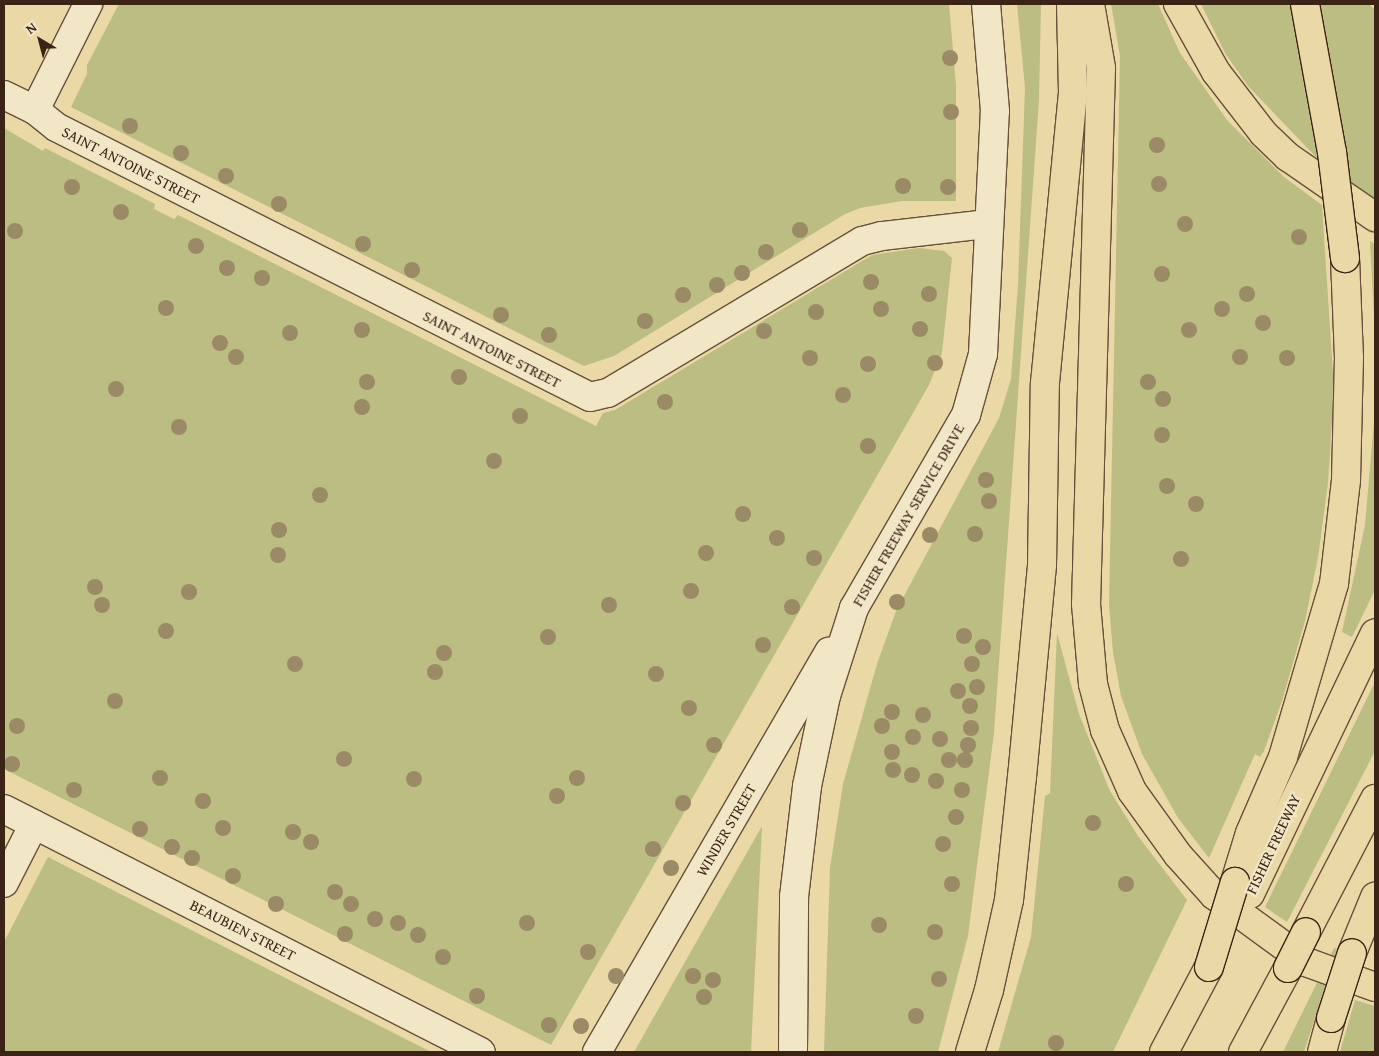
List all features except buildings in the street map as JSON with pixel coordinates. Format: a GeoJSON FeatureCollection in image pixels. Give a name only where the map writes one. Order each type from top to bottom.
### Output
{"type":"FeatureCollection","features":[{"type":"Feature","properties":{"kind":"highway"},"geometry":{"type":"LineString","coordinates":[[970,1052],[989,990],[1009,900],[1022,777],[1042,565],[1045,383],[1073,92],[1071,4]]}},
{"type":"Feature","properties":{"kind":"highway"},"geometry":{"type":"LineString","coordinates":[[1090,4],[1101,68],[1086,604],[1093,684],[1105,730],[1132,791],[1178,855],[1214,895],[1306,962],[1375,987]]}},
{"type":"Feature","properties":{"kind":"highway"},"geometry":{"type":"LineString","coordinates":[[1178,4],[1216,72],[1264,134],[1288,157],[1375,217]]}},
{"type":"Feature","properties":{"kind":"highway"},"geometry":{"type":"LineString","coordinates":[[1164,1052],[1209,967],[1242,888],[1250,833],[1283,757],[1334,584],[1346,480],[1349,358],[1344,258],[1332,152],[1305,4]]}},
{"type":"Feature","properties":{"kind":"highway","name":"FISHER FREEWAY"},"geometry":{"type":"LineString","coordinates":[[1242,888],[1375,633]]}},
{"type":"Feature","properties":{"kind":"highway"},"geometry":{"type":"LineString","coordinates":[[1243,1052],[1375,799]]}},
{"type":"Feature","properties":{"kind":"highway"},"geometry":{"type":"LineString","coordinates":[[1322,1052],[1352,953],[1375,897]]}},
{"type":"Feature","properties":{"kind":"street"},"geometry":{"type":"LineString","coordinates":[[35,110],[88,4]]}},
{"type":"Feature","properties":{"kind":"street","name":"FISHER FREEWAY SERVICE DRIVE"},"geometry":{"type":"LineString","coordinates":[[793,1052],[794,897],[807,786],[826,696],[854,608],[966,414],[976,385],[983,354],[987,224],[994,111],[986,4]]}},
{"type":"Feature","properties":{"kind":"street","name":"SAINT ANTOINE STREET"},"geometry":{"type":"LineString","coordinates":[[4,95],[35,110],[56,128],[590,398],[608,393],[862,242],[882,236],[987,224]]}},
{"type":"Feature","properties":{"kind":"street","name":"WINDER STREET"},"geometry":{"type":"LineString","coordinates":[[597,1052],[854,608]]}},
{"type":"Feature","properties":{"kind":"street","name":"BEAUBIEN STREET"},"geometry":{"type":"LineString","coordinates":[[4,809],[481,1052]]}},
{"type":"Feature","properties":{"kind":"street"},"geometry":{"type":"LineString","coordinates":[[4,883],[34,824]]}},
{"type":"Feature","properties":{"kind":"green space"},"geometry":{"type":"Polygon","coordinates":[[[119,4],[949,4],[956,85],[956,201],[902,201],[860,208],[845,214],[614,356],[584,366],[71,107],[87,74],[87,65],[119,4]]]}},
{"type":"Feature","properties":{"kind":"green space"},"geometry":{"type":"Polygon","coordinates":[[[1017,4],[1041,4],[1039,100],[994,733],[968,936],[938,1052],[824,1052],[830,868],[843,784],[877,664],[896,611],[999,418],[1011,379],[1018,285],[1025,88],[1017,4]]]}},
{"type":"Feature","properties":{"kind":"green space"},"geometry":{"type":"Polygon","coordinates":[[[1111,4],[1158,4],[1180,53],[1227,120],[1284,177],[1322,205],[1334,389],[1328,483],[1318,558],[1305,621],[1282,701],[1264,751],[1260,757],[1255,754],[1209,858],[1178,818],[1142,754],[1121,696],[1113,652],[1109,605],[1120,56],[1111,4]]]}},
{"type":"Feature","properties":{"kind":"green space"},"geometry":{"type":"Polygon","coordinates":[[[1201,4],[1369,4],[1375,10],[1375,199],[1315,156],[1248,86],[1225,53],[1201,4]]]}},
{"type":"Feature","properties":{"kind":"green space"},"geometry":{"type":"Polygon","coordinates":[[[4,128],[43,151],[45,148],[155,204],[154,209],[174,219],[178,215],[596,426],[603,413],[615,410],[872,255],[919,248],[944,251],[952,258],[942,353],[929,385],[551,1045],[4,769],[4,128]]]}},
{"type":"Feature","properties":{"kind":"green space"},"geometry":{"type":"Polygon","coordinates":[[[1370,241],[1375,244],[1375,337],[1370,241]]]}},
{"type":"Feature","properties":{"kind":"green space"},"geometry":{"type":"Polygon","coordinates":[[[1375,410],[1375,590],[1352,637],[1342,632],[1365,525],[1375,410]]]}},
{"type":"Feature","properties":{"kind":"green space"},"geometry":{"type":"Polygon","coordinates":[[[1057,633],[1079,714],[1110,791],[1138,836],[1187,900],[1113,1052],[998,1052],[1031,937],[1045,796],[1050,793],[1057,633]]]}},
{"type":"Feature","properties":{"kind":"green space"},"geometry":{"type":"Polygon","coordinates":[[[1375,682],[1375,751],[1287,922],[1265,907],[1375,682]]]}},
{"type":"Feature","properties":{"kind":"green space"},"geometry":{"type":"Polygon","coordinates":[[[762,826],[751,1052],[634,1052],[762,826]]]}},
{"type":"Feature","properties":{"kind":"green space"},"geometry":{"type":"Polygon","coordinates":[[[48,857],[431,1052],[4,1052],[4,942],[48,857]]]}},
{"type":"Feature","properties":{"kind":"green space"},"geometry":{"type":"Polygon","coordinates":[[[1334,948],[1337,949],[1304,1052],[1283,1052],[1334,948]]]}},
{"type":"Feature","properties":{"kind":"green space"},"geometry":{"type":"Polygon","coordinates":[[[1355,1000],[1375,1006],[1375,1052],[1340,1052],[1355,1000]]]}}]}
